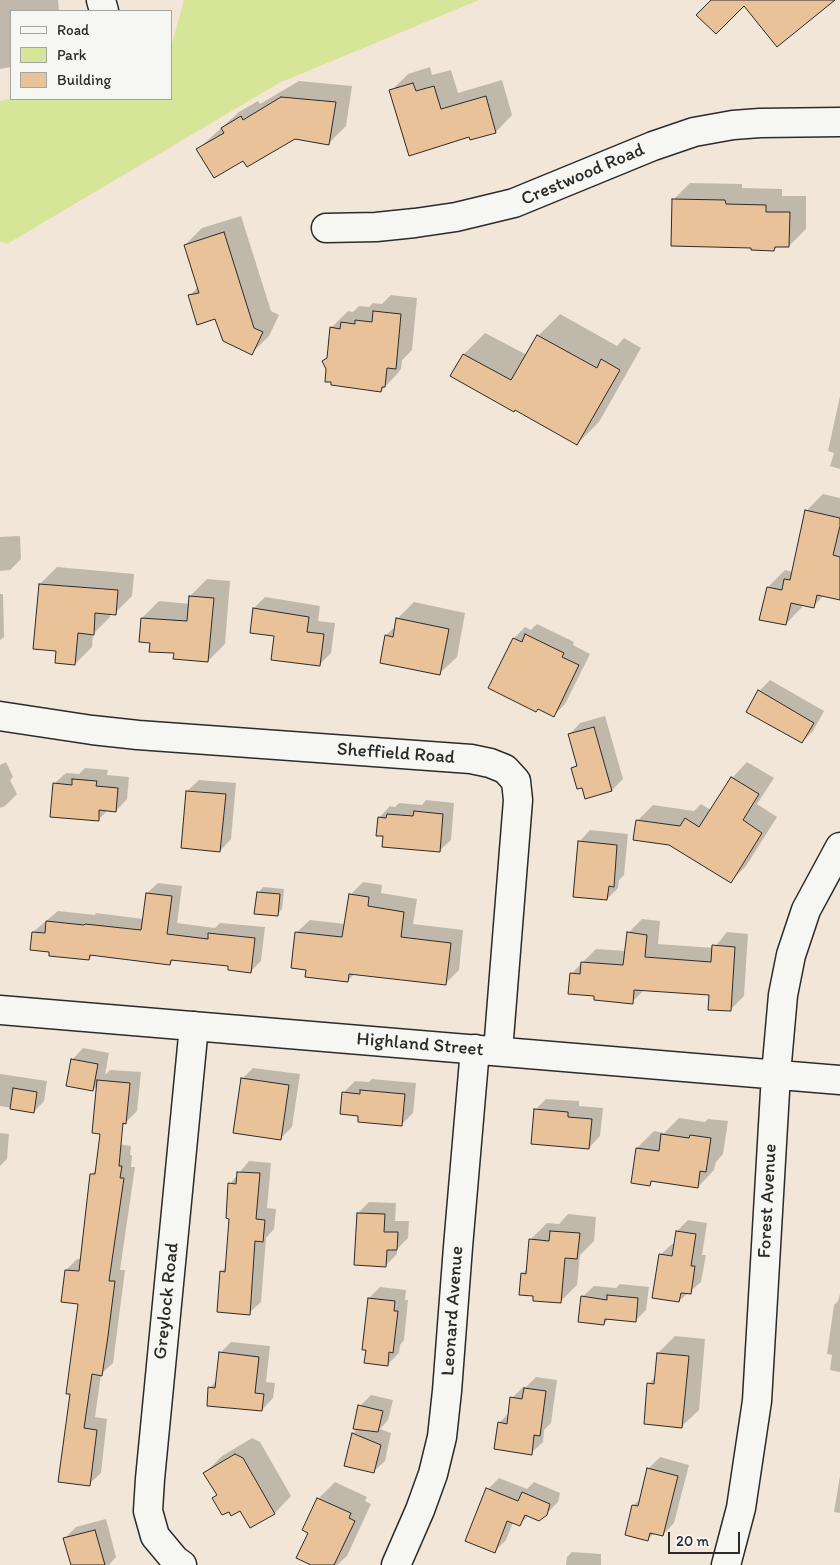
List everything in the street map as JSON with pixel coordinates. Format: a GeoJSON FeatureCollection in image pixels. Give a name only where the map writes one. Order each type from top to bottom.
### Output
{"type":"FeatureCollection","features":[{"type":"Feature","properties":{"kind":"street","name":"Crestwood Road"},"geometry":{"type":"LineString","coordinates":[[326,228],[376,227],[415,223],[514,203],[653,146],[694,132],[733,125],[760,123],[840,122]]}},
{"type":"Feature","properties":{"kind":"street","name":"Sheffield Road"},"geometry":{"type":"LineString","coordinates":[[0,716],[138,735],[471,759],[490,763],[505,769],[516,781],[518,800],[486,1050]]}},
{"type":"Feature","properties":{"kind":"street","name":"Forest Avenue"},"geometry":{"type":"LineString","coordinates":[[726,1565],[741,1508],[756,1401],[776,1074],[783,995],[791,955],[806,910],[840,847]]}},
{"type":"Feature","properties":{"kind":"street","name":"Highland Street"},"geometry":{"type":"LineString","coordinates":[[0,1010],[840,1080]]}},
{"type":"Feature","properties":{"kind":"street","name":"Greylock Road"},"geometry":{"type":"LineString","coordinates":[[182,1565],[175,1560],[155,1536],[148,1510],[194,1026]]}},
{"type":"Feature","properties":{"kind":"street","name":"Leonard Avenue"},"geometry":{"type":"LineString","coordinates":[[396,1565],[430,1483],[442,1437],[458,1248],[486,1050]]}},
{"type":"Feature","properties":{"kind":"green space"},"geometry":{"type":"Polygon","coordinates":[[[184,0],[479,0],[279,83],[7,244],[0,241],[0,101],[7,99],[172,100],[172,43],[184,0]]]}},
{"type":"Feature","properties":{"kind":"building"},"geometry":{"type":"Polygon","coordinates":[[[711,0],[835,0],[777,47],[744,6],[716,34],[696,15],[711,0]]]}},
{"type":"Feature","properties":{"kind":"building"},"geometry":{"type":"Polygon","coordinates":[[[413,83],[416,91],[434,86],[441,109],[486,96],[496,133],[470,140],[469,137],[409,156],[389,90],[413,83]]]}},
{"type":"Feature","properties":{"kind":"building"},"geometry":{"type":"Polygon","coordinates":[[[281,97],[336,102],[329,145],[295,139],[247,167],[243,161],[214,178],[196,149],[224,133],[221,128],[241,116],[243,120],[281,97]]]}},
{"type":"Feature","properties":{"kind":"building"},"geometry":{"type":"Polygon","coordinates":[[[672,199],[725,200],[726,204],[766,205],[766,212],[790,212],[789,247],[775,247],[774,251],[751,250],[751,248],[671,246],[672,199]]]}},
{"type":"Feature","properties":{"kind":"building"},"geometry":{"type":"Polygon","coordinates":[[[224,232],[254,328],[263,332],[252,355],[223,341],[215,319],[197,325],[188,295],[199,293],[184,245],[224,232]]]}},
{"type":"Feature","properties":{"kind":"building"},"geometry":{"type":"Polygon","coordinates":[[[373,311],[401,314],[396,369],[387,368],[385,387],[382,387],[381,392],[331,385],[331,382],[325,382],[326,369],[322,361],[327,358],[330,327],[340,329],[341,322],[355,324],[355,320],[372,322],[373,311]]]}},
{"type":"Feature","properties":{"kind":"building"},"geometry":{"type":"Polygon","coordinates":[[[537,335],[597,368],[601,359],[620,370],[577,445],[450,376],[463,354],[511,380],[537,335]]]}},
{"type":"Feature","properties":{"kind":"building"},"geometry":{"type":"Polygon","coordinates":[[[805,510],[840,518],[833,555],[840,557],[840,600],[817,595],[814,608],[791,603],[786,625],[759,620],[767,587],[782,590],[784,579],[790,580],[805,510]]]}},
{"type":"Feature","properties":{"kind":"building"},"geometry":{"type":"Polygon","coordinates":[[[39,584],[118,590],[116,615],[95,613],[94,635],[78,633],[75,665],[55,663],[56,651],[33,649],[39,584]]]}},
{"type":"Feature","properties":{"kind":"building"},"geometry":{"type":"Polygon","coordinates":[[[189,596],[214,598],[208,662],[173,659],[174,653],[149,652],[150,643],[139,642],[141,618],[187,621],[189,596]]]}},
{"type":"Feature","properties":{"kind":"building"},"geometry":{"type":"Polygon","coordinates":[[[253,608],[309,617],[307,632],[324,634],[320,666],[271,660],[274,636],[250,633],[253,608]]]}},
{"type":"Feature","properties":{"kind":"building"},"geometry":{"type":"Polygon","coordinates":[[[396,618],[449,629],[440,675],[380,663],[385,635],[393,637],[396,618]]]}},
{"type":"Feature","properties":{"kind":"building"},"geometry":{"type":"Polygon","coordinates":[[[525,634],[564,653],[562,657],[579,665],[554,717],[538,709],[536,712],[488,688],[513,638],[522,642],[525,634]]]}},
{"type":"Feature","properties":{"kind":"building"},"geometry":{"type":"Polygon","coordinates":[[[758,690],[814,723],[802,743],[746,712],[758,690]]]}},
{"type":"Feature","properties":{"kind":"building"},"geometry":{"type":"Polygon","coordinates":[[[594,727],[612,791],[585,799],[582,788],[577,789],[571,768],[577,766],[568,734],[594,727]]]}},
{"type":"Feature","properties":{"kind":"building"},"geometry":{"type":"Polygon","coordinates":[[[731,777],[759,794],[743,820],[762,833],[731,883],[669,845],[633,840],[636,820],[680,826],[685,818],[699,827],[731,777]]]}},
{"type":"Feature","properties":{"kind":"building"},"geometry":{"type":"Polygon","coordinates":[[[72,779],[97,781],[96,786],[118,788],[116,812],[99,810],[99,821],[50,817],[53,783],[72,785],[72,779]]]}},
{"type":"Feature","properties":{"kind":"building"},"geometry":{"type":"Polygon","coordinates":[[[186,791],[226,794],[220,852],[181,848],[186,791]]]}},
{"type":"Feature","properties":{"kind":"building"},"geometry":{"type":"Polygon","coordinates":[[[414,811],[443,814],[440,852],[382,847],[383,836],[376,836],[378,817],[386,818],[387,814],[413,816],[414,811]]]}},
{"type":"Feature","properties":{"kind":"building"},"geometry":{"type":"Polygon","coordinates":[[[578,841],[617,845],[614,887],[609,886],[607,900],[573,897],[578,841]]]}},
{"type":"Feature","properties":{"kind":"building"},"geometry":{"type":"Polygon","coordinates":[[[257,892],[280,894],[278,916],[254,914],[257,892]]]}},
{"type":"Feature","properties":{"kind":"building"},"geometry":{"type":"Polygon","coordinates":[[[146,893],[172,896],[167,934],[208,939],[208,933],[255,938],[251,973],[228,970],[228,966],[171,960],[170,965],[90,955],[89,960],[49,956],[49,952],[30,950],[32,932],[45,933],[46,921],[141,930],[146,893]]]}},
{"type":"Feature","properties":{"kind":"building"},"geometry":{"type":"Polygon","coordinates":[[[349,894],[369,897],[368,906],[404,912],[401,937],[451,943],[446,985],[349,974],[348,982],[305,977],[306,970],[291,968],[295,932],[342,937],[349,894]]]}},
{"type":"Feature","properties":{"kind":"building"},"geometry":{"type":"Polygon","coordinates":[[[627,932],[647,935],[645,957],[711,962],[712,945],[735,947],[731,1011],[708,1010],[709,995],[634,990],[633,1004],[594,1000],[594,996],[568,994],[570,973],[580,974],[581,962],[623,965],[627,932]]]}},
{"type":"Feature","properties":{"kind":"building"},"geometry":{"type":"Polygon","coordinates":[[[71,1059],[98,1064],[93,1091],[66,1086],[71,1059]]]}},
{"type":"Feature","properties":{"kind":"building"},"geometry":{"type":"Polygon","coordinates":[[[241,1078],[289,1085],[281,1140],[233,1133],[241,1078]]]}},
{"type":"Feature","properties":{"kind":"building"},"geometry":{"type":"Polygon","coordinates":[[[97,1080],[130,1083],[126,1124],[123,1123],[119,1166],[122,1166],[120,1178],[124,1178],[109,1281],[115,1281],[108,1336],[102,1376],[92,1374],[84,1428],[97,1430],[90,1486],[58,1482],[70,1394],[66,1394],[78,1304],[61,1302],[65,1270],[79,1271],[90,1174],[95,1174],[100,1134],[92,1133],[97,1080]]]}},
{"type":"Feature","properties":{"kind":"building"},"geometry":{"type":"Polygon","coordinates":[[[13,1088],[37,1092],[34,1113],[10,1109],[13,1088]]]}},
{"type":"Feature","properties":{"kind":"building"},"geometry":{"type":"Polygon","coordinates":[[[360,1090],[405,1094],[402,1126],[358,1122],[358,1116],[340,1114],[342,1092],[360,1094],[360,1090]]]}},
{"type":"Feature","properties":{"kind":"building"},"geometry":{"type":"Polygon","coordinates":[[[534,1109],[568,1112],[568,1117],[592,1119],[589,1149],[531,1144],[534,1109]]]}},
{"type":"Feature","properties":{"kind":"building"},"geometry":{"type":"Polygon","coordinates":[[[661,1134],[689,1138],[690,1135],[711,1138],[706,1172],[700,1171],[698,1188],[651,1181],[650,1186],[631,1183],[636,1148],[659,1151],[661,1134]]]}},
{"type":"Feature","properties":{"kind":"building"},"geometry":{"type":"Polygon","coordinates":[[[237,1172],[260,1173],[256,1219],[265,1220],[263,1242],[255,1241],[250,1315],[217,1312],[220,1271],[225,1272],[229,1219],[226,1218],[228,1183],[236,1184],[237,1172]]]}},
{"type":"Feature","properties":{"kind":"building"},"geometry":{"type":"Polygon","coordinates":[[[357,1213],[385,1214],[384,1232],[398,1232],[397,1250],[387,1250],[386,1267],[354,1265],[357,1213]]]}},
{"type":"Feature","properties":{"kind":"building"},"geometry":{"type":"Polygon","coordinates":[[[550,1231],[580,1233],[577,1259],[565,1258],[561,1303],[533,1301],[533,1296],[519,1295],[521,1273],[526,1274],[529,1239],[549,1241],[550,1231]]]}},
{"type":"Feature","properties":{"kind":"building"},"geometry":{"type":"Polygon","coordinates":[[[676,1231],[696,1234],[691,1266],[695,1266],[691,1294],[681,1293],[679,1302],[652,1298],[659,1254],[672,1256],[676,1231]]]}},
{"type":"Feature","properties":{"kind":"building"},"geometry":{"type":"Polygon","coordinates":[[[607,1295],[638,1298],[636,1322],[605,1319],[604,1325],[578,1322],[581,1296],[607,1300],[607,1295]]]}},
{"type":"Feature","properties":{"kind":"building"},"geometry":{"type":"Polygon","coordinates":[[[368,1298],[395,1301],[394,1311],[398,1311],[393,1353],[389,1352],[388,1366],[364,1363],[366,1350],[362,1350],[368,1298]]]}},
{"type":"Feature","properties":{"kind":"building"},"geometry":{"type":"Polygon","coordinates":[[[219,1352],[259,1357],[255,1393],[264,1394],[262,1411],[207,1406],[208,1387],[215,1388],[219,1352]]]}},
{"type":"Feature","properties":{"kind":"building"},"geometry":{"type":"Polygon","coordinates":[[[657,1353],[689,1356],[682,1428],[644,1424],[647,1383],[654,1384],[657,1353]]]}},
{"type":"Feature","properties":{"kind":"building"},"geometry":{"type":"Polygon","coordinates":[[[524,1388],[546,1391],[540,1436],[534,1435],[532,1455],[494,1449],[498,1422],[507,1424],[510,1397],[522,1399],[524,1388]]]}},
{"type":"Feature","properties":{"kind":"building"},"geometry":{"type":"Polygon","coordinates":[[[358,1405],[383,1411],[378,1432],[353,1429],[358,1405]]]}},
{"type":"Feature","properties":{"kind":"building"},"geometry":{"type":"Polygon","coordinates":[[[352,1433],[381,1445],[374,1473],[344,1466],[352,1433]]]}},
{"type":"Feature","properties":{"kind":"building"},"geometry":{"type":"Polygon","coordinates":[[[235,1454],[243,1458],[275,1514],[250,1528],[240,1511],[231,1516],[229,1512],[222,1515],[212,1498],[217,1495],[203,1473],[235,1454]]]}},
{"type":"Feature","properties":{"kind":"building"},"geometry":{"type":"Polygon","coordinates":[[[647,1468],[678,1476],[663,1536],[650,1533],[648,1541],[625,1535],[632,1505],[638,1506],[647,1468]]]}},
{"type":"Feature","properties":{"kind":"building"},"geometry":{"type":"Polygon","coordinates":[[[486,1488],[518,1501],[522,1492],[550,1504],[547,1515],[539,1521],[525,1515],[520,1526],[507,1521],[495,1553],[465,1541],[486,1488]]]}},
{"type":"Feature","properties":{"kind":"building"},"geometry":{"type":"Polygon","coordinates":[[[317,1498],[351,1513],[349,1518],[355,1521],[334,1565],[311,1565],[296,1558],[308,1533],[302,1530],[317,1498]]]}},
{"type":"Feature","properties":{"kind":"building"},"geometry":{"type":"Polygon","coordinates":[[[95,1530],[105,1565],[71,1565],[63,1538],[95,1530]]]}}]}
